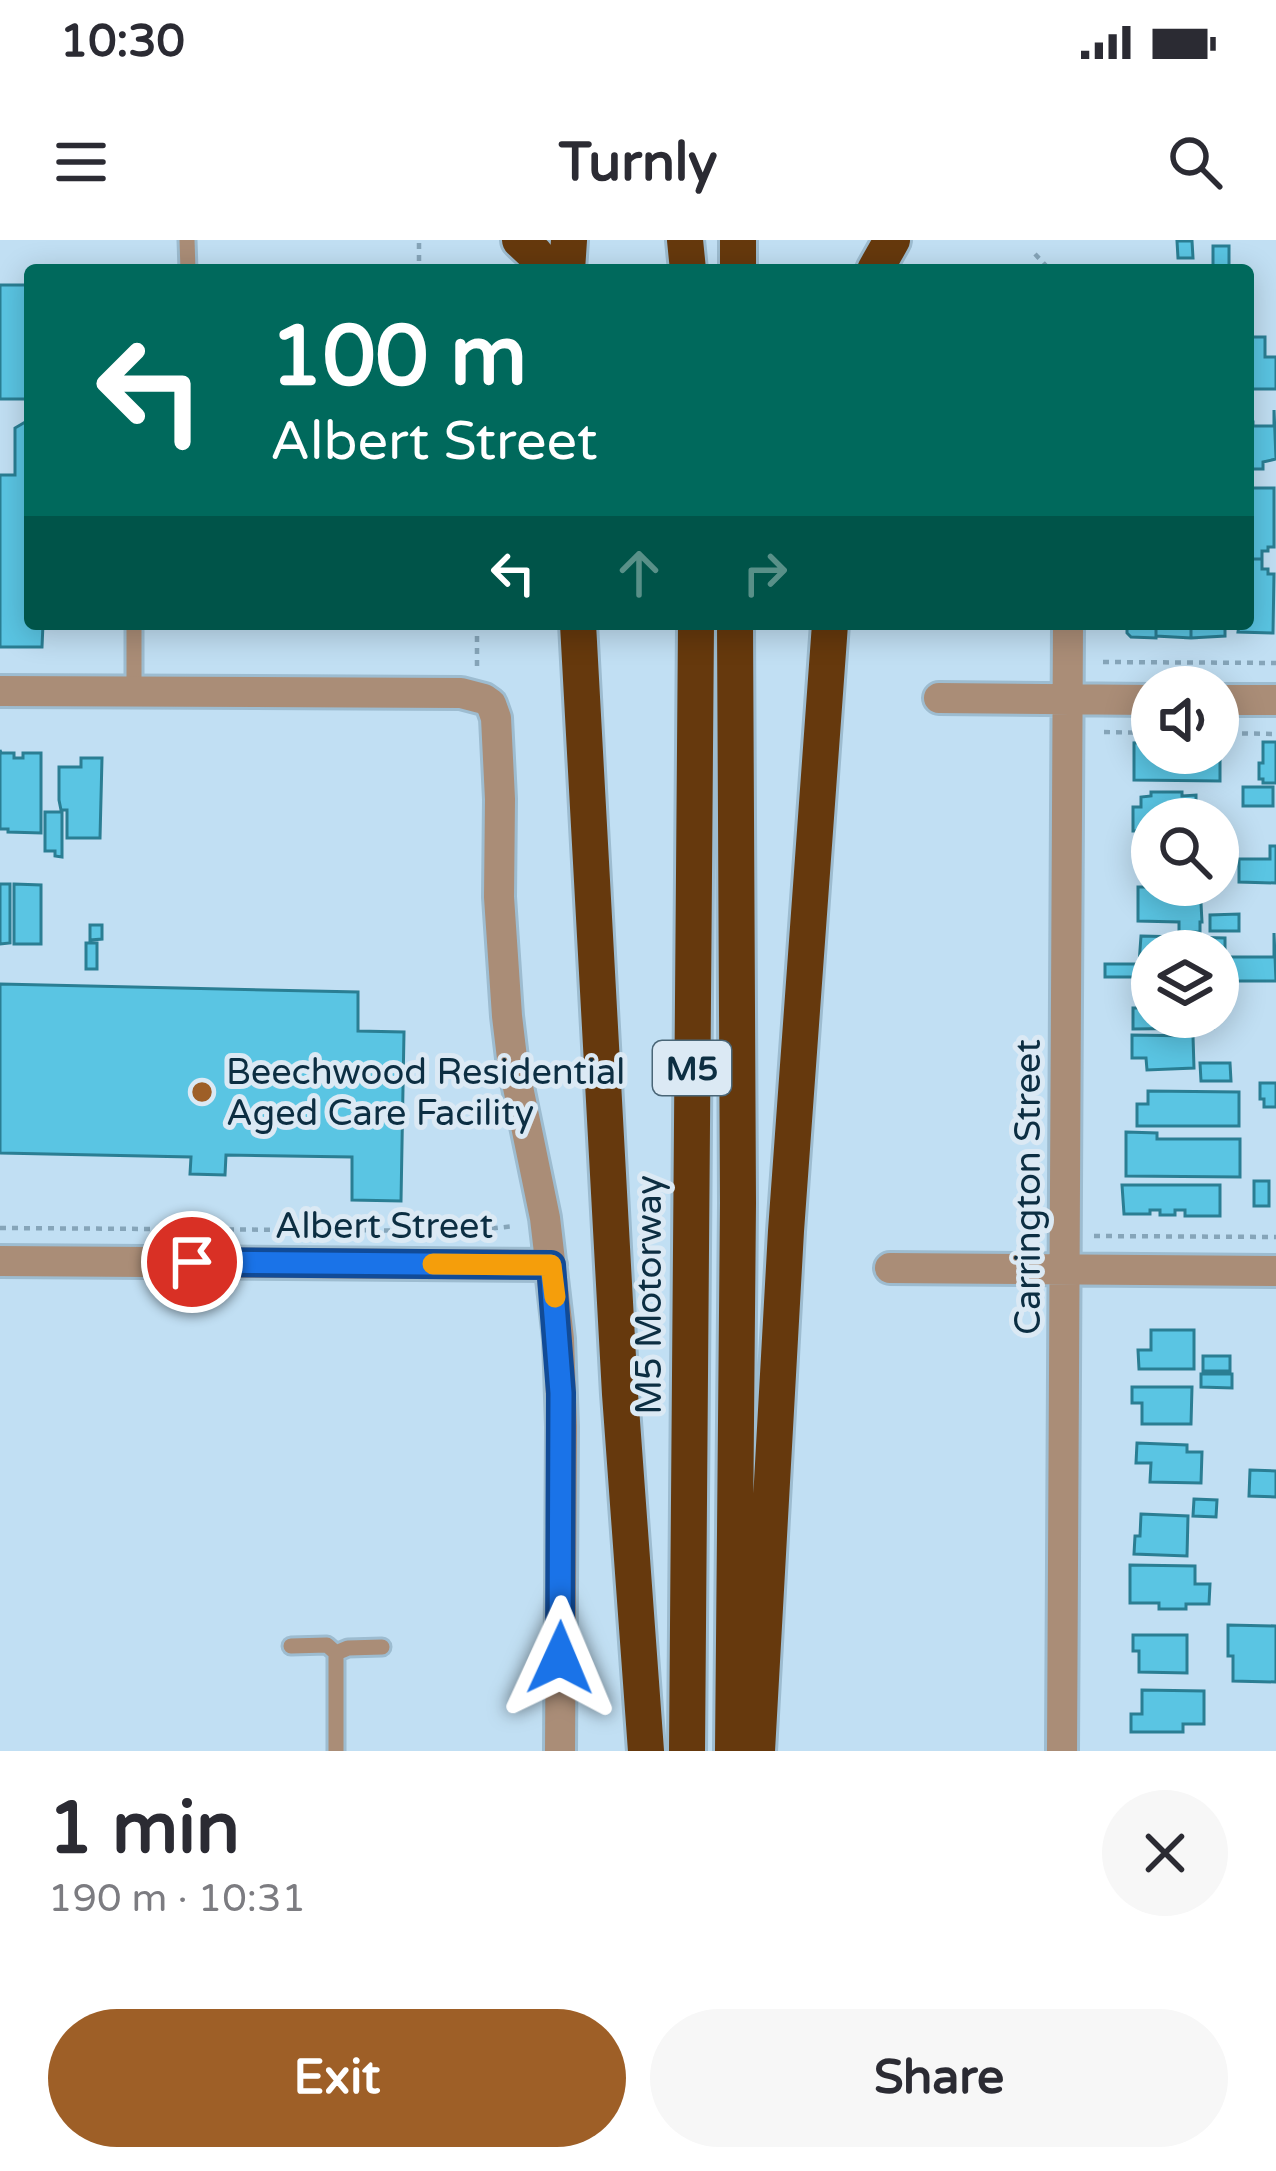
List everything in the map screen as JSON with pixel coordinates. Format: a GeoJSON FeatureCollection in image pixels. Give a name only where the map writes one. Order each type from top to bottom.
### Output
{"type":"FeatureCollection","features":[{"type":"Feature","properties":{"kind":"highway"},"geometry":{"type":"LineString","coordinates":[[520,240],[542,264]]}},
{"type":"Feature","properties":{"kind":"highway"},"geometry":{"type":"LineString","coordinates":[[578,630],[619,1370],[646,1751]]}},
{"type":"Feature","properties":{"kind":"highway","name":"M5 Motorway"},"geometry":{"type":"LineString","coordinates":[[687,1751],[696,630]]}},
{"type":"Feature","properties":{"kind":"highway","name":"M5"},"geometry":{"type":"LineString","coordinates":[[733,1751],[738,1227],[735,630]]}},
{"type":"Feature","properties":{"kind":"highway"},"geometry":{"type":"LineString","coordinates":[[757,1751],[785,1232],[830,630]]}},
{"type":"Feature","properties":{"kind":"street","name":"Carrington Street"},"geometry":{"type":"LineString","coordinates":[[1062,1751],[1068,630]]}},
{"type":"Feature","properties":{"kind":"street"},"geometry":{"type":"LineString","coordinates":[[0,691],[429,693],[476,696],[491,704],[496,718],[507,1016],[551,1265],[560,1352],[560,1751]]}},
{"type":"Feature","properties":{"kind":"street"},"geometry":{"type":"LineString","coordinates":[[939,698],[1131,700]]}},
{"type":"Feature","properties":{"kind":"street"},"geometry":{"type":"LineString","coordinates":[[1239,700],[1276,700]]}},
{"type":"Feature","properties":{"kind":"street","name":"Albert Street"},"geometry":{"type":"LineString","coordinates":[[0,1261],[551,1265]]}},
{"type":"Feature","properties":{"kind":"street"},"geometry":{"type":"LineString","coordinates":[[890,1268],[1276,1271]]}},
{"type":"Feature","properties":{"kind":"lane"},"geometry":{"type":"LineString","coordinates":[[134,630],[134,692]]}},
{"type":"Feature","properties":{"kind":"lane"},"geometry":{"type":"LineString","coordinates":[[291,1646],[327,1645],[336,1653],[336,1751]]}},
{"type":"Feature","properties":{"kind":"lane"},"geometry":{"type":"LineString","coordinates":[[336,1653],[382,1647]]}},
{"type":"Feature","properties":{"kind":"path"},"geometry":{"type":"LineString","coordinates":[[418,243],[419,264]]}},
{"type":"Feature","properties":{"kind":"path"},"geometry":{"type":"LineString","coordinates":[[1035,254],[1044,264]]}},
{"type":"Feature","properties":{"kind":"path"},"geometry":{"type":"LineString","coordinates":[[476,696],[477,630]]}},
{"type":"Feature","properties":{"kind":"path"},"geometry":{"type":"LineString","coordinates":[[1103,662],[1276,663]]}},
{"type":"Feature","properties":{"kind":"path"},"geometry":{"type":"LineString","coordinates":[[1104,732],[1131,733]]}},
{"type":"Feature","properties":{"kind":"path"},"geometry":{"type":"LineString","coordinates":[[1239,733],[1276,734]]}},
{"type":"Feature","properties":{"kind":"path"},"geometry":{"type":"LineString","coordinates":[[0,1228],[470,1231],[514,1226]]}},
{"type":"Feature","properties":{"kind":"path"},"geometry":{"type":"LineString","coordinates":[[1066,1237],[1276,1237]]}},
{"type":"Feature","properties":{"kind":"building"},"geometry":{"type":"Polygon","coordinates":[[[1177,241],[1192,241],[1193,258],[1178,258],[1177,241]]]}},
{"type":"Feature","properties":{"kind":"building"},"geometry":{"type":"Polygon","coordinates":[[[1213,246],[1229,246],[1229,264],[1213,264],[1213,246]]]}},
{"type":"Feature","properties":{"kind":"building"},"geometry":{"type":"Polygon","coordinates":[[[0,285],[24,285],[24,399],[0,399],[0,285]]]}},
{"type":"Feature","properties":{"kind":"building"},"geometry":{"type":"Polygon","coordinates":[[[1254,337],[1265,337],[1265,357],[1276,357],[1276,389],[1254,389],[1254,337]]]}},
{"type":"Feature","properties":{"kind":"building"},"geometry":{"type":"Polygon","coordinates":[[[1274,410],[1276,459],[1263,462],[1263,469],[1254,469],[1254,426],[1274,426],[1274,410]]]}},
{"type":"Feature","properties":{"kind":"building"},"geometry":{"type":"Polygon","coordinates":[[[24,423],[24,630],[43,630],[42,647],[0,647],[0,475],[15,475],[15,428],[24,423]]]}},
{"type":"Feature","properties":{"kind":"building"},"geometry":{"type":"Polygon","coordinates":[[[1254,488],[1274,488],[1274,547],[1262,551],[1262,559],[1254,559],[1254,488]]]}},
{"type":"Feature","properties":{"kind":"building"},"geometry":{"type":"Polygon","coordinates":[[[1254,559],[1262,559],[1262,569],[1274,574],[1273,633],[1238,632],[1254,630],[1254,559]]]}},
{"type":"Feature","properties":{"kind":"building"},"geometry":{"type":"Polygon","coordinates":[[[1156,630],[1156,638],[1131,637],[1127,633],[1156,630]]]}},
{"type":"Feature","properties":{"kind":"building"},"geometry":{"type":"Polygon","coordinates":[[[1156,630],[1191,630],[1191,638],[1156,636],[1156,630]]]}},
{"type":"Feature","properties":{"kind":"building"},"geometry":{"type":"Polygon","coordinates":[[[1191,630],[1225,630],[1225,636],[1191,638],[1191,630]]]}},
{"type":"Feature","properties":{"kind":"building"},"geometry":{"type":"Polygon","coordinates":[[[1263,742],[1276,742],[1276,783],[1259,779],[1263,742]]]}},
{"type":"Feature","properties":{"kind":"building"},"geometry":{"type":"Polygon","coordinates":[[[0,750],[14,753],[14,758],[41,753],[41,833],[0,829],[0,750]]]}},
{"type":"Feature","properties":{"kind":"building"},"geometry":{"type":"Polygon","coordinates":[[[81,758],[102,758],[100,838],[67,838],[67,810],[61,810],[59,800],[59,767],[81,767],[81,758]]]}},
{"type":"Feature","properties":{"kind":"building"},"geometry":{"type":"Polygon","coordinates":[[[1134,774],[1220,774],[1220,781],[1134,780],[1134,774]]]}},
{"type":"Feature","properties":{"kind":"building"},"geometry":{"type":"Polygon","coordinates":[[[1243,787],[1273,787],[1273,806],[1243,806],[1243,787]]]}},
{"type":"Feature","properties":{"kind":"building"},"geometry":{"type":"Polygon","coordinates":[[[1151,792],[1182,792],[1182,796],[1196,798],[1141,798],[1151,792]]]}},
{"type":"Feature","properties":{"kind":"building"},"geometry":{"type":"Polygon","coordinates":[[[45,812],[62,812],[62,857],[45,851],[45,812]]]}},
{"type":"Feature","properties":{"kind":"building"},"geometry":{"type":"Polygon","coordinates":[[[1270,846],[1276,846],[1276,883],[1239,882],[1239,859],[1270,859],[1270,846]]]}},
{"type":"Feature","properties":{"kind":"building"},"geometry":{"type":"Polygon","coordinates":[[[0,884],[10,884],[10,943],[0,944],[0,884]]]}},
{"type":"Feature","properties":{"kind":"building"},"geometry":{"type":"Polygon","coordinates":[[[14,884],[41,885],[41,944],[14,944],[14,884]]]}},
{"type":"Feature","properties":{"kind":"building"},"geometry":{"type":"Polygon","coordinates":[[[1138,906],[1201,906],[1200,930],[1179,930],[1179,922],[1138,921],[1138,906]]]}},
{"type":"Feature","properties":{"kind":"building"},"geometry":{"type":"Polygon","coordinates":[[[1239,914],[1239,930],[1210,930],[1210,915],[1239,914]]]}},
{"type":"Feature","properties":{"kind":"building"},"geometry":{"type":"Polygon","coordinates":[[[90,925],[102,925],[102,939],[90,940],[90,925]]]}},
{"type":"Feature","properties":{"kind":"building"},"geometry":{"type":"Polygon","coordinates":[[[1274,933],[1276,981],[1239,981],[1239,957],[1274,957],[1274,933]]]}},
{"type":"Feature","properties":{"kind":"building"},"geometry":{"type":"Polygon","coordinates":[[[86,943],[97,943],[97,969],[86,969],[86,943]]]}},
{"type":"Feature","properties":{"kind":"building"},"geometry":{"type":"Polygon","coordinates":[[[1105,964],[1131,964],[1131,977],[1105,977],[1105,964]]]}},
{"type":"Feature","properties":{"kind":"building","name":"Beechwood Residential Aged Care Facility"},"geometry":{"type":"Polygon","coordinates":[[[0,984],[358,992],[358,1031],[404,1032],[401,1201],[352,1200],[352,1157],[226,1155],[225,1175],[190,1174],[191,1157],[0,1153],[0,984]]]}},
{"type":"Feature","properties":{"kind":"building"},"geometry":{"type":"Polygon","coordinates":[[[1132,1038],[1193,1038],[1194,1068],[1147,1070],[1146,1058],[1132,1058],[1132,1038]]]}},
{"type":"Feature","properties":{"kind":"building"},"geometry":{"type":"Polygon","coordinates":[[[1200,1063],[1230,1063],[1231,1081],[1201,1081],[1200,1063]]]}},
{"type":"Feature","properties":{"kind":"building"},"geometry":{"type":"Polygon","coordinates":[[[1260,1083],[1276,1083],[1276,1107],[1264,1107],[1260,1083]]]}},
{"type":"Feature","properties":{"kind":"building"},"geometry":{"type":"Polygon","coordinates":[[[1148,1091],[1239,1092],[1239,1126],[1137,1126],[1137,1104],[1148,1104],[1148,1091]]]}},
{"type":"Feature","properties":{"kind":"building"},"geometry":{"type":"Polygon","coordinates":[[[1126,1132],[1157,1133],[1157,1139],[1240,1139],[1240,1177],[1126,1176],[1126,1132]]]}},
{"type":"Feature","properties":{"kind":"building"},"geometry":{"type":"Polygon","coordinates":[[[1254,1181],[1269,1181],[1269,1206],[1254,1206],[1254,1181]]]}},
{"type":"Feature","properties":{"kind":"building"},"geometry":{"type":"Polygon","coordinates":[[[1122,1185],[1220,1185],[1220,1216],[1185,1216],[1185,1210],[1175,1210],[1175,1215],[1160,1215],[1160,1210],[1124,1214],[1122,1185]]]}},
{"type":"Feature","properties":{"kind":"building"},"geometry":{"type":"Polygon","coordinates":[[[1151,1330],[1194,1330],[1194,1369],[1139,1369],[1138,1350],[1151,1350],[1151,1330]]]}},
{"type":"Feature","properties":{"kind":"building"},"geometry":{"type":"Polygon","coordinates":[[[1203,1356],[1230,1356],[1230,1371],[1203,1371],[1203,1356]]]}},
{"type":"Feature","properties":{"kind":"building"},"geometry":{"type":"Polygon","coordinates":[[[1201,1374],[1232,1374],[1232,1388],[1201,1387],[1201,1374]]]}},
{"type":"Feature","properties":{"kind":"building"},"geometry":{"type":"Polygon","coordinates":[[[1132,1387],[1192,1387],[1191,1424],[1142,1424],[1142,1403],[1132,1403],[1132,1387]]]}},
{"type":"Feature","properties":{"kind":"building"},"geometry":{"type":"Polygon","coordinates":[[[1137,1443],[1187,1445],[1187,1452],[1202,1452],[1201,1483],[1150,1482],[1151,1463],[1136,1463],[1137,1443]]]}},
{"type":"Feature","properties":{"kind":"building"},"geometry":{"type":"Polygon","coordinates":[[[1250,1470],[1276,1471],[1276,1497],[1249,1496],[1250,1470]]]}},
{"type":"Feature","properties":{"kind":"building"},"geometry":{"type":"Polygon","coordinates":[[[1194,1499],[1217,1500],[1216,1517],[1193,1516],[1194,1499]]]}},
{"type":"Feature","properties":{"kind":"building"},"geometry":{"type":"Polygon","coordinates":[[[1141,1514],[1188,1516],[1187,1556],[1134,1554],[1141,1514]]]}},
{"type":"Feature","properties":{"kind":"building"},"geometry":{"type":"Polygon","coordinates":[[[1130,1565],[1195,1566],[1195,1584],[1210,1584],[1209,1604],[1159,1609],[1159,1603],[1130,1603],[1130,1565]]]}},
{"type":"Feature","properties":{"kind":"building"},"geometry":{"type":"Polygon","coordinates":[[[1228,1625],[1276,1626],[1276,1682],[1233,1681],[1228,1625]]]}},
{"type":"Feature","properties":{"kind":"building"},"geometry":{"type":"Polygon","coordinates":[[[1133,1635],[1187,1635],[1187,1673],[1139,1672],[1133,1635]]]}},
{"type":"Feature","properties":{"kind":"building"},"geometry":{"type":"Polygon","coordinates":[[[1142,1690],[1204,1691],[1204,1724],[1183,1724],[1183,1732],[1131,1732],[1131,1714],[1142,1714],[1142,1690]]]}},
{"type":"Feature","properties":{"kind":"slow traffic"},"geometry":{"type":"LineString","coordinates":[[433,1264],[551,1265],[555,1297]]}},
{"type":"Feature","properties":{"kind":"place","name":"Beechwood Residential Aged Care Facility"},"geometry":{"type":"Point","coordinates":[202,1092]}},
{"type":"Feature","properties":{"kind":"route"},"geometry":{"type":"LineString","coordinates":[[192,1262],[551,1265],[561,1393],[560,1658]]}}]}
